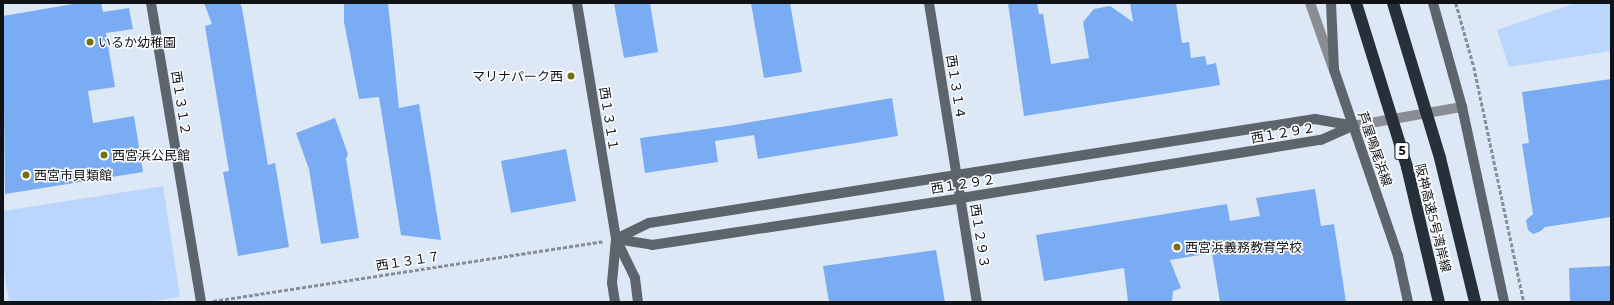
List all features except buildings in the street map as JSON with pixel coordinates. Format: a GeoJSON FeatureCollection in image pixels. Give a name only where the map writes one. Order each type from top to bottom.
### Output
{"type":"FeatureCollection","features":[{"type":"Feature","properties":{"kind":"highway","name":"阪神高速5号湾岸線"},"geometry":{"type":"LineString","coordinates":[[1356,3],[1407,167],[1440,302]]}},
{"type":"Feature","properties":{"kind":"highway","name":"阪神高速5号湾岸線"},"geometry":{"type":"LineString","coordinates":[[1393,3],[1440,158],[1475,302]]}},
{"type":"Feature","properties":{"kind":"street","name":"西１３１２"},"geometry":{"type":"LineString","coordinates":[[151,3],[201,302]]}},
{"type":"Feature","properties":{"kind":"street","name":"西１３１１"},"geometry":{"type":"LineString","coordinates":[[577,3],[616,240]]}},
{"type":"Feature","properties":{"kind":"street","name":"西１３１４"},"geometry":{"type":"LineString","coordinates":[[929,3],[957,174]]}},
{"type":"Feature","properties":{"kind":"street"},"geometry":{"type":"LineString","coordinates":[[1310,3],[1334,70]]}},
{"type":"Feature","properties":{"kind":"street","name":"芦屋鳴尾浜線"},"geometry":{"type":"LineString","coordinates":[[1331,3],[1334,70],[1398,256],[1408,302]]}},
{"type":"Feature","properties":{"kind":"street"},"geometry":{"type":"LineString","coordinates":[[1433,3],[1462,107],[1504,302]]}},
{"type":"Feature","properties":{"kind":"street"},"geometry":{"type":"LineString","coordinates":[[1353,126],[1462,107]]}},
{"type":"Feature","properties":{"kind":"street","name":"西１２９２"},"geometry":{"type":"LineString","coordinates":[[616,240],[649,223],[957,174],[1315,119],[1353,126]]}},
{"type":"Feature","properties":{"kind":"street","name":"西１２９２"},"geometry":{"type":"LineString","coordinates":[[616,240],[652,245],[961,198],[1321,140],[1353,126]]}},
{"type":"Feature","properties":{"kind":"street","name":"西１２９３"},"geometry":{"type":"LineString","coordinates":[[957,174],[977,302]]}},
{"type":"Feature","properties":{"kind":"street"},"geometry":{"type":"LineString","coordinates":[[615,302],[612,283],[616,240]]}},
{"type":"Feature","properties":{"kind":"street"},"geometry":{"type":"LineString","coordinates":[[616,240],[634,278],[638,302]]}},
{"type":"Feature","properties":{"kind":"path"},"geometry":{"type":"LineString","coordinates":[[1456,3],[1474,67],[1524,302]]}},
{"type":"Feature","properties":{"kind":"path","name":"西１３１７"},"geometry":{"type":"LineString","coordinates":[[204,302],[616,240]]}},
{"type":"Feature","properties":{"kind":"shaded area"},"geometry":{"type":"Polygon","coordinates":[[[1575,3],[1611,3],[1611,51],[1509,67],[1497,30],[1575,3]]]}},
{"type":"Feature","properties":{"kind":"shaded area"},"geometry":{"type":"Polygon","coordinates":[[[163,186],[180,297],[147,302],[9,302],[3,265],[3,211],[163,186]]]}},
{"type":"Feature","properties":{"kind":"place","name":"いるか幼稚園"},"geometry":{"type":"Point","coordinates":[90,42]}},
{"type":"Feature","properties":{"kind":"place","name":"マリナパーク西"},"geometry":{"type":"Point","coordinates":[571,76]}},
{"type":"Feature","properties":{"kind":"place","name":"西宮浜公民館"},"geometry":{"type":"Point","coordinates":[104,155]}},
{"type":"Feature","properties":{"kind":"place","name":"西宮市貝類館"},"geometry":{"type":"Point","coordinates":[26,175]}},
{"type":"Feature","properties":{"kind":"place","name":"西宮浜義務教育学校"},"geometry":{"type":"Point","coordinates":[1177,247]}}]}
